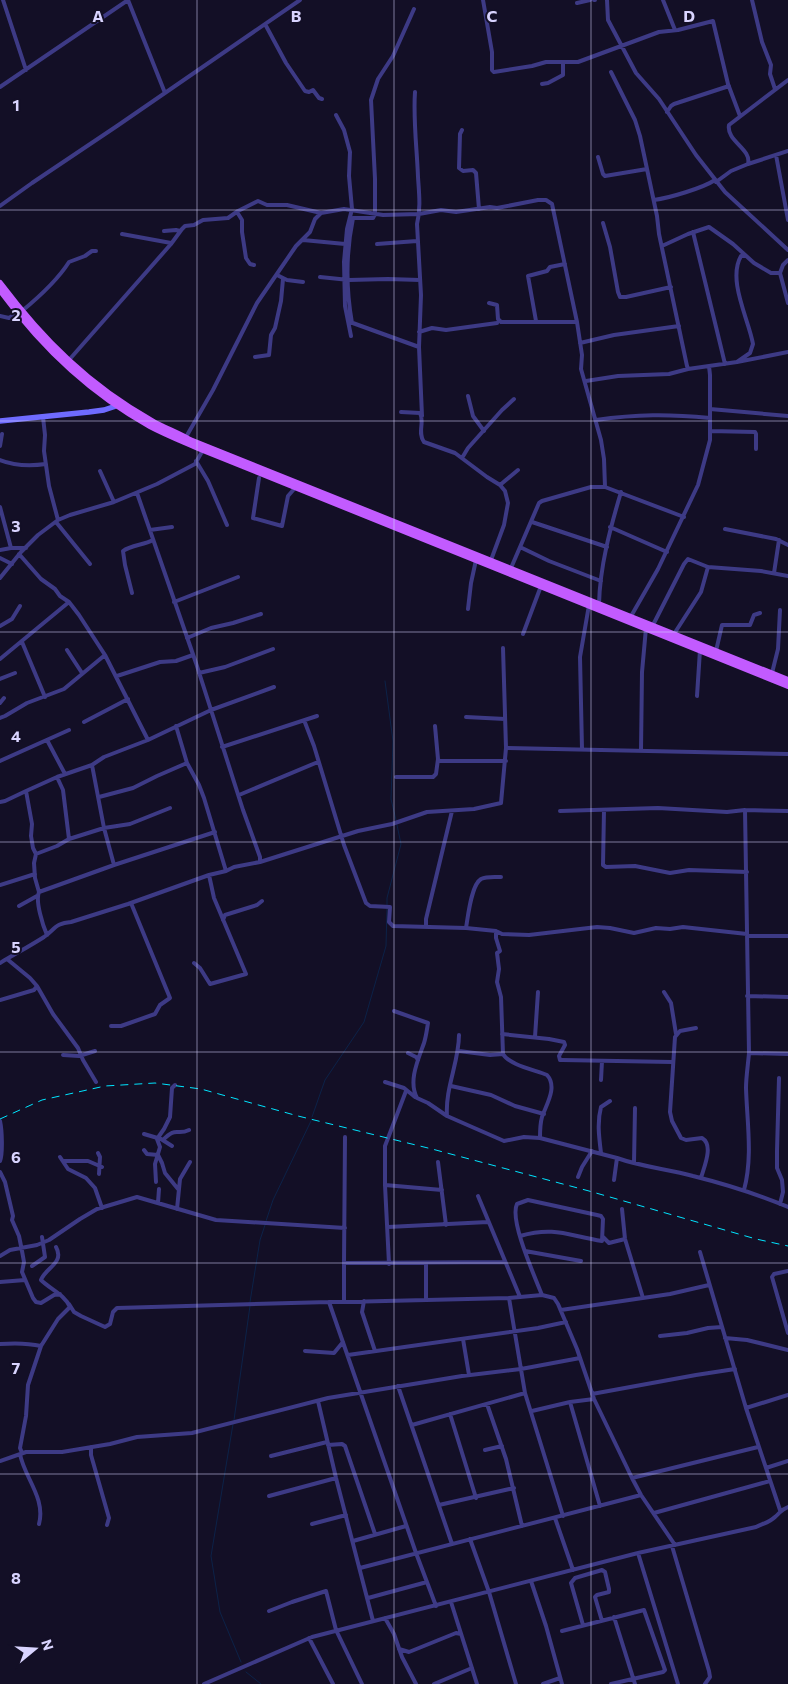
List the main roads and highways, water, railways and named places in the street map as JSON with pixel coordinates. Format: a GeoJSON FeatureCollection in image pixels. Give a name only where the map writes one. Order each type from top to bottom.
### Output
{"type":"FeatureCollection","features":[{"type":"Feature","properties":{"kind":"main road"},"geometry":{"type":"LineString","coordinates":[[0,282],[20,312],[49,349],[79,377],[151,426],[202,450],[588,606],[649,627],[788,686]]}},
{"type":"Feature","properties":{"kind":"main road"},"geometry":{"type":"LineString","coordinates":[[0,290],[52,345],[81,372],[120,404],[153,422],[599,604],[629,619]]}},
{"type":"Feature","properties":{"kind":"main road"},"geometry":{"type":"LineString","coordinates":[[649,627],[674,634],[788,680]]}},
{"type":"Feature","properties":{"kind":"waterway"},"geometry":{"type":"LineString","coordinates":[[385,681],[393,741],[391,799],[396,820]]}},
{"type":"Feature","properties":{"kind":"waterway"},"geometry":{"type":"LineString","coordinates":[[387,905],[387,898],[401,844],[397,825]]}},
{"type":"Feature","properties":{"kind":"waterway"},"geometry":{"type":"LineString","coordinates":[[312,1117],[325,1080],[364,1022],[386,946],[387,909]]}},
{"type":"Feature","properties":{"kind":"waterway"},"geometry":{"type":"LineString","coordinates":[[266,1221],[273,1200],[311,1121]]}},
{"type":"Feature","properties":{"kind":"waterway"},"geometry":{"type":"LineString","coordinates":[[250,1302],[260,1240],[265,1225]]}},
{"type":"Feature","properties":{"kind":"waterway"},"geometry":{"type":"LineString","coordinates":[[234,1420],[250,1306]]}},
{"type":"Feature","properties":{"kind":"waterway"},"geometry":{"type":"LineString","coordinates":[[233,1424],[211,1556],[220,1612],[241,1662]]}},
{"type":"Feature","properties":{"kind":"waterway"},"geometry":{"type":"LineString","coordinates":[[246,1672],[261,1684]]}},
{"type":"Feature","properties":{"kind":"railway"},"geometry":{"type":"LineString","coordinates":[[0,1119],[42,1100],[105,1086],[155,1083],[201,1089],[298,1116],[432,1149],[589,1191],[756,1239],[788,1246]]}}]}
